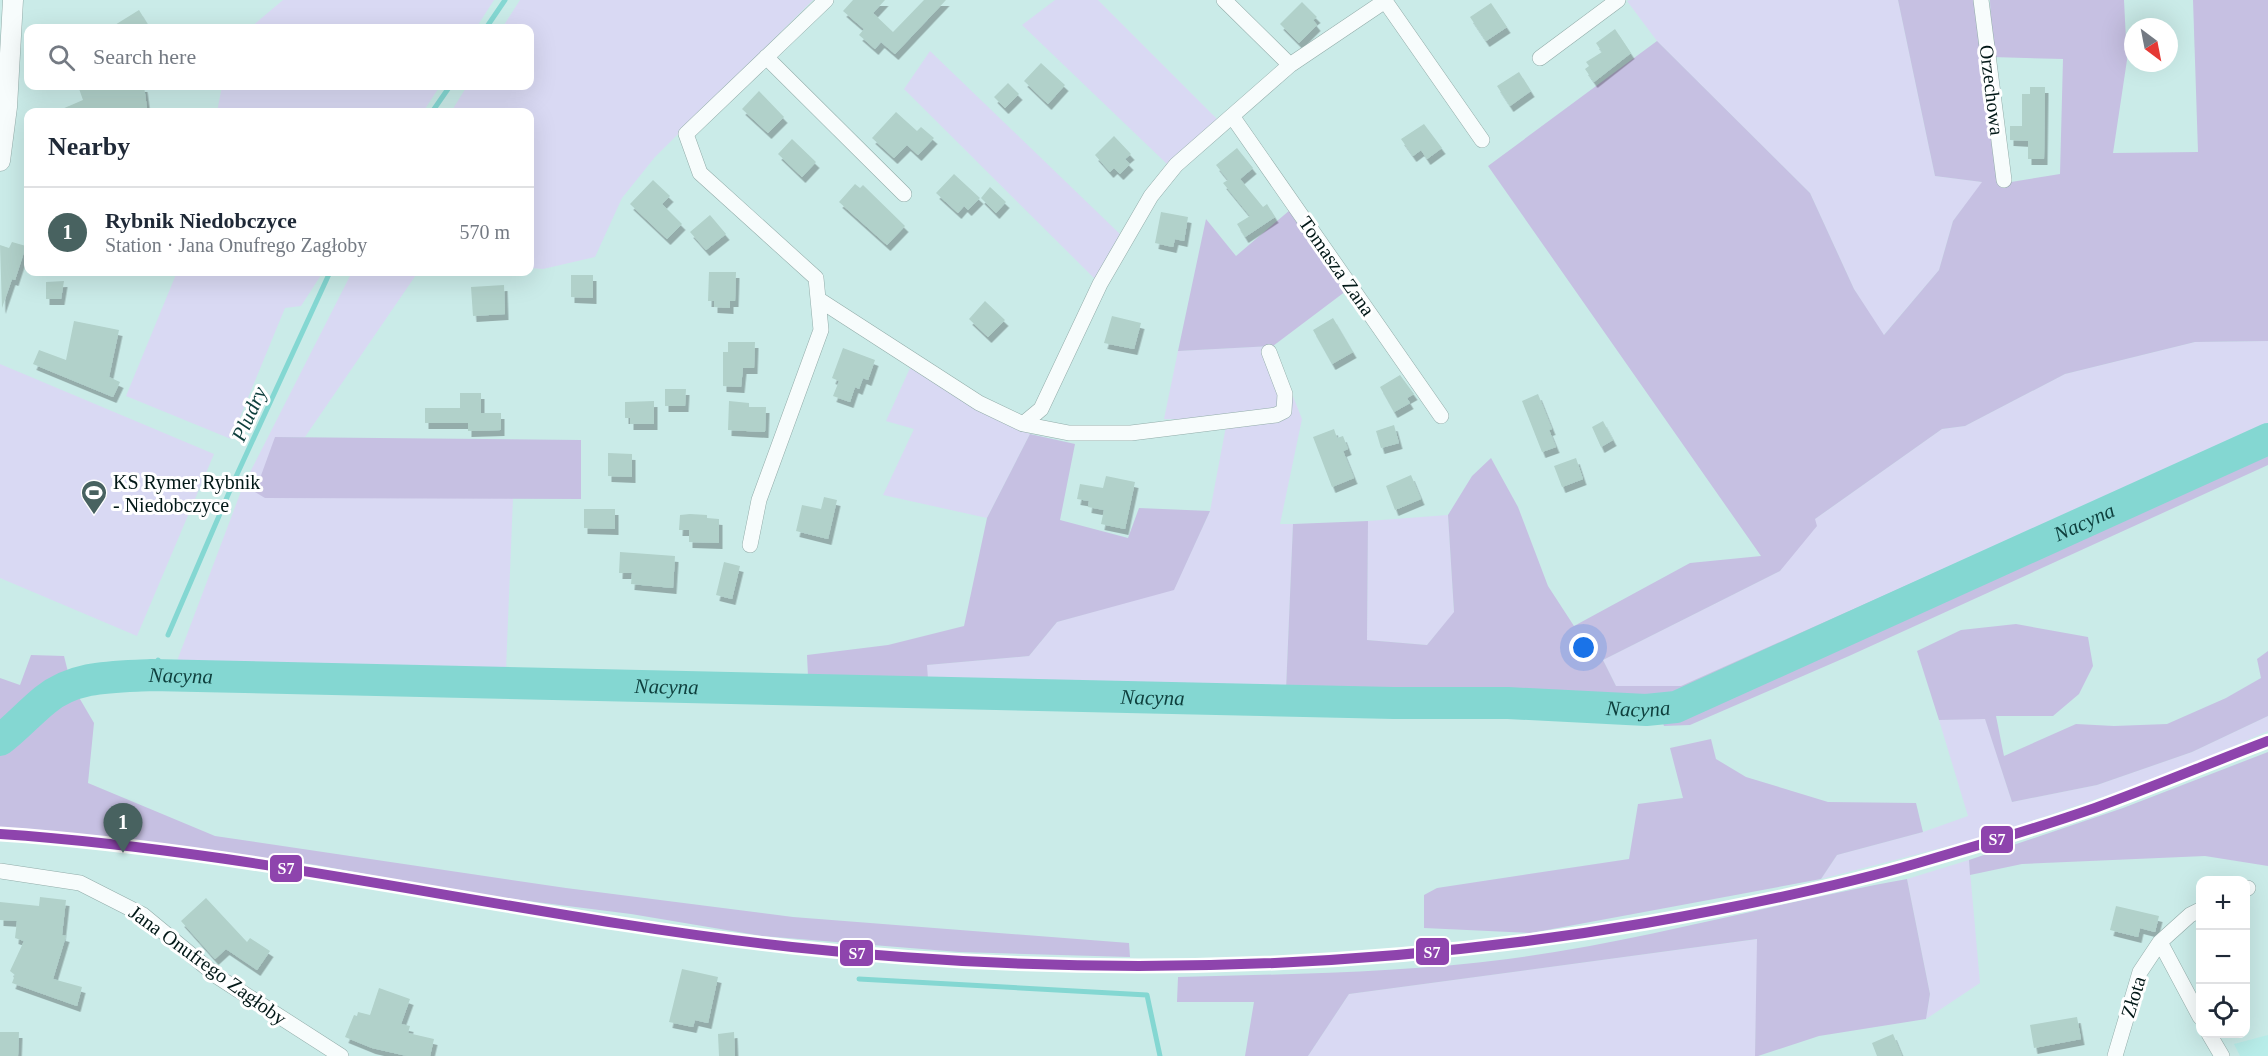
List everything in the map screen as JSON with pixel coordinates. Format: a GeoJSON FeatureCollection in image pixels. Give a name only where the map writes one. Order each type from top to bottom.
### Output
{"type":"FeatureCollection","features":[{"type":"Feature","properties":{"kind":"street"},"geometry":{"type":"LineString","coordinates":[[0,161],[13,0]]}},
{"type":"Feature","properties":{"kind":"street"},"geometry":{"type":"LineString","coordinates":[[750,545],[759,500],[821,330],[816,278],[700,173],[686,134],[826,0]]}},
{"type":"Feature","properties":{"kind":"street"},"geometry":{"type":"LineString","coordinates":[[1224,0],[1290,65]]}},
{"type":"Feature","properties":{"kind":"street"},"geometry":{"type":"LineString","coordinates":[[1540,58],[1618,0]]}},
{"type":"Feature","properties":{"kind":"street","name":"Orzechowa"},"geometry":{"type":"LineString","coordinates":[[1981,0],[2004,180]]}},
{"type":"Feature","properties":{"kind":"street"},"geometry":{"type":"LineString","coordinates":[[1023,424],[1041,409],[1100,284],[1151,196],[1176,165],[1290,65],[1385,1],[1482,140]]}},
{"type":"Feature","properties":{"kind":"street"},"geometry":{"type":"LineString","coordinates":[[766,57],[904,194]]}},
{"type":"Feature","properties":{"kind":"street","name":"Tomasza Zana"},"geometry":{"type":"LineString","coordinates":[[1232,116],[1441,416]]}},
{"type":"Feature","properties":{"kind":"street"},"geometry":{"type":"LineString","coordinates":[[818,299],[979,403],[1023,424],[1069,433],[1131,433],[1276,415],[1284,411],[1285,394],[1269,352]]}},
{"type":"Feature","properties":{"kind":"street","name":"Jana Onufrego Zagłoby"},"geometry":{"type":"LineString","coordinates":[[0,871],[80,883],[143,915],[218,976],[336,1055]]}},
{"type":"Feature","properties":{"kind":"street","name":"Złota"},"geometry":{"type":"LineString","coordinates":[[2115,1056],[2140,972],[2160,942],[2196,912]]}},
{"type":"Feature","properties":{"kind":"street","name":"Złota"},"geometry":{"type":"LineString","coordinates":[[2160,942],[2196,1010]]}},
{"type":"Feature","properties":{"kind":"street"},"geometry":{"type":"LineString","coordinates":[[2212,1038],[2222,1056]]}},
{"type":"Feature","properties":{"kind":"shaded area"},"geometry":{"type":"Polygon","coordinates":[[[283,0],[494,0],[479,24],[255,24],[283,0]]]}},
{"type":"Feature","properties":{"kind":"shaded area"},"geometry":{"type":"Polygon","coordinates":[[[520,0],[813,0],[655,157],[622,198],[595,257],[543,269],[534,268],[534,108],[453,108],[465,90],[534,90],[534,24],[505,24],[520,0]]]}},
{"type":"Feature","properties":{"kind":"shaded area"},"geometry":{"type":"Polygon","coordinates":[[[1055,0],[1098,0],[1217,119],[1168,165],[1022,25],[1055,0]]]}},
{"type":"Feature","properties":{"kind":"shaded area"},"geometry":{"type":"Polygon","coordinates":[[[1898,0],[1935,176],[1983,182],[1953,221],[1939,270],[1883,336],[1854,289],[1810,193],[1657,41],[1627,1],[1898,0]]]}},
{"type":"Feature","properties":{"kind":"shaded area"},"geometry":{"type":"Polygon","coordinates":[[[1898,0],[1976,0],[1999,184],[2060,174],[2063,59],[1992,57],[1990,0],[2124,0],[2125,72],[2113,153],[2198,152],[2193,0],[2268,0],[2268,341],[2195,342],[2065,374],[1965,426],[1942,429],[1815,519],[1817,526],[1780,571],[1603,660],[1616,686],[1681,686],[2268,424],[2268,434],[1678,699],[1613,702],[1286,690],[1293,524],[1368,521],[1367,640],[1427,645],[1454,612],[1448,515],[1472,476],[1491,458],[1518,507],[1548,586],[1574,626],[1690,563],[1761,556],[1488,166],[1657,41],[1810,193],[1854,289],[1884,335],[1939,270],[1953,221],[1982,182],[1935,176],[1898,0]]]}},
{"type":"Feature","properties":{"kind":"shaded area"},"geometry":{"type":"Polygon","coordinates":[[[930,51],[1122,236],[1095,279],[904,89],[930,51]]]}},
{"type":"Feature","properties":{"kind":"shaded area"},"geometry":{"type":"Polygon","coordinates":[[[221,90],[437,90],[426,108],[218,108],[221,90]]]}},
{"type":"Feature","properties":{"kind":"shaded area"},"geometry":{"type":"Polygon","coordinates":[[[1290,210],[1346,291],[1273,346],[1178,351],[1206,219],[1236,256],[1290,210]]]}},
{"type":"Feature","properties":{"kind":"shaded area"},"geometry":{"type":"Polygon","coordinates":[[[175,276],[320,276],[301,306],[285,308],[231,439],[126,396],[175,276]]]}},
{"type":"Feature","properties":{"kind":"shaded area"},"geometry":{"type":"Polygon","coordinates":[[[350,276],[415,276],[305,437],[275,437],[265,498],[513,498],[506,669],[177,661],[243,486],[350,276]]]}},
{"type":"Feature","properties":{"kind":"shaded area"},"geometry":{"type":"Polygon","coordinates":[[[2268,341],[2268,424],[1681,686],[1616,686],[1603,660],[1780,571],[1815,519],[1942,429],[1965,426],[2065,374],[2195,342],[2268,341]]]}},
{"type":"Feature","properties":{"kind":"shaded area"},"geometry":{"type":"Polygon","coordinates":[[[1273,346],[1302,419],[1280,524],[1293,524],[1286,690],[928,679],[926,665],[1029,656],[1057,622],[1174,589],[1210,511],[1227,421],[1164,419],[1178,351],[1273,346]]]}},
{"type":"Feature","properties":{"kind":"shaded area","name":"KS Rymer Rybnik - Niedobczyce"},"geometry":{"type":"Polygon","coordinates":[[[0,364],[214,454],[137,636],[0,578],[0,364]]]}},
{"type":"Feature","properties":{"kind":"shaded area"},"geometry":{"type":"Polygon","coordinates":[[[910,368],[1030,434],[987,518],[883,495],[914,429],[886,421],[910,368]]]}},
{"type":"Feature","properties":{"kind":"shaded area"},"geometry":{"type":"Polygon","coordinates":[[[1030,434],[1075,444],[1060,520],[1128,538],[1139,508],[1210,511],[1174,590],[1057,622],[1029,656],[927,665],[928,679],[808,676],[807,655],[888,645],[964,626],[987,518],[1030,434]]]}},
{"type":"Feature","properties":{"kind":"shaded area"},"geometry":{"type":"Polygon","coordinates":[[[275,437],[581,440],[581,499],[265,498],[255,492],[275,437]]]}},
{"type":"Feature","properties":{"kind":"shaded area"},"geometry":{"type":"Polygon","coordinates":[[[2268,448],[2268,465],[1849,656],[1690,725],[1664,726],[1660,715],[1678,713],[2268,448]]]}},
{"type":"Feature","properties":{"kind":"shaded area"},"geometry":{"type":"Polygon","coordinates":[[[1448,515],[1454,613],[1427,645],[1367,640],[1368,521],[1448,515]]]}},
{"type":"Feature","properties":{"kind":"shaded area"},"geometry":{"type":"Polygon","coordinates":[[[2016,624],[2088,637],[2093,666],[2079,694],[2053,716],[1996,716],[2004,756],[2076,724],[2114,726],[2167,724],[2226,698],[2261,678],[2257,659],[2268,651],[2268,716],[2192,752],[2097,785],[2012,802],[1985,719],[1939,720],[1917,651],[1961,630],[2016,624]]]}},
{"type":"Feature","properties":{"kind":"shaded area"},"geometry":{"type":"Polygon","coordinates":[[[31,655],[64,656],[69,676],[44,691],[0,729],[0,678],[20,685],[31,655]]]}},
{"type":"Feature","properties":{"kind":"shaded area"},"geometry":{"type":"Polygon","coordinates":[[[77,694],[94,723],[88,783],[215,836],[566,888],[793,917],[1129,943],[1130,957],[959,952],[762,936],[631,914],[480,895],[316,865],[183,847],[0,829],[0,747],[52,704],[77,694]]]}},
{"type":"Feature","properties":{"kind":"shaded area"},"geometry":{"type":"Polygon","coordinates":[[[2268,716],[2268,731],[2173,773],[1984,837],[1821,879],[1837,855],[1923,832],[1968,816],[1939,720],[1985,718],[2012,802],[2097,785],[2192,752],[2268,716]]]}},
{"type":"Feature","properties":{"kind":"shaded area"},"geometry":{"type":"Polygon","coordinates":[[[1711,739],[1716,759],[1746,777],[1828,802],[1916,803],[1923,832],[1837,855],[1821,879],[1531,933],[1424,928],[1424,895],[1437,888],[1629,859],[1638,804],[1683,798],[1670,748],[1711,739]]]}},
{"type":"Feature","properties":{"kind":"shaded area"},"geometry":{"type":"Polygon","coordinates":[[[2268,752],[2268,866],[2205,856],[2022,864],[1970,875],[1969,860],[2123,808],[2268,752]]]}},
{"type":"Feature","properties":{"kind":"shaded area"},"geometry":{"type":"Polygon","coordinates":[[[1969,860],[1980,983],[1926,1019],[1930,994],[1907,879],[1969,860]]]}},
{"type":"Feature","properties":{"kind":"shaded area"},"geometry":{"type":"Polygon","coordinates":[[[1907,879],[1930,994],[1926,1019],[1819,1036],[1758,1056],[1755,1056],[1757,939],[1349,994],[1308,1056],[1245,1056],[1254,1002],[1177,1002],[1178,977],[1385,970],[1508,959],[1659,932],[1907,879]]]}},
{"type":"Feature","properties":{"kind":"shaded area"},"geometry":{"type":"Polygon","coordinates":[[[1758,939],[1755,1056],[1308,1056],[1349,994],[1758,939]]]}},
{"type":"Feature","properties":{"kind":"shaded area"},"geometry":{"type":"Polygon","coordinates":[[[2268,1035],[2268,1056],[2240,1056],[2234,1044],[2268,1035]]]}},
{"type":"Feature","properties":{"kind":"building"},"geometry":{"type":"Polygon","coordinates":[[[853,0],[885,0],[873,13],[893,32],[924,0],[946,0],[895,54],[881,42],[875,49],[859,35],[864,29],[843,11],[853,0]]]}},
{"type":"Feature","properties":{"kind":"building"},"geometry":{"type":"Polygon","coordinates":[[[1302,2],[1317,17],[1313,20],[1317,25],[1299,43],[1280,24],[1302,2]]]}},
{"type":"Feature","properties":{"kind":"building"},"geometry":{"type":"Polygon","coordinates":[[[1491,3],[1507,27],[1486,41],[1470,17],[1491,3]]]}},
{"type":"Feature","properties":{"kind":"building"},"geometry":{"type":"Polygon","coordinates":[[[139,10],[148,24],[116,24],[139,10]]]}},
{"type":"Feature","properties":{"kind":"building"},"geometry":{"type":"Polygon","coordinates":[[[1615,29],[1631,53],[1594,82],[1585,69],[1589,66],[1586,62],[1602,52],[1596,43],[1615,29]]]}},
{"type":"Feature","properties":{"kind":"building"},"geometry":{"type":"Polygon","coordinates":[[[1041,63],[1065,85],[1048,104],[1024,81],[1041,63]]]}},
{"type":"Feature","properties":{"kind":"building"},"geometry":{"type":"Polygon","coordinates":[[[1519,72],[1531,91],[1510,106],[1497,86],[1519,72]]]}},
{"type":"Feature","properties":{"kind":"building"},"geometry":{"type":"Polygon","coordinates":[[[1008,83],[1019,94],[1005,108],[994,97],[1008,83]]]}},
{"type":"Feature","properties":{"kind":"building"},"geometry":{"type":"Polygon","coordinates":[[[2030,87],[2045,87],[2044,159],[2028,159],[2028,141],[2010,140],[2010,126],[2022,126],[2022,94],[2030,94],[2030,87]]]}},
{"type":"Feature","properties":{"kind":"building"},"geometry":{"type":"Polygon","coordinates":[[[79,90],[145,90],[147,108],[64,108],[83,100],[79,90]]]}},
{"type":"Feature","properties":{"kind":"building"},"geometry":{"type":"Polygon","coordinates":[[[759,91],[784,117],[768,133],[742,109],[759,91]]]}},
{"type":"Feature","properties":{"kind":"building"},"geometry":{"type":"Polygon","coordinates":[[[896,112],[917,131],[921,127],[934,138],[918,155],[907,145],[894,158],[872,138],[896,112]]]}},
{"type":"Feature","properties":{"kind":"building"},"geometry":{"type":"Polygon","coordinates":[[[1424,124],[1442,148],[1427,159],[1421,150],[1413,156],[1401,139],[1424,124]]]}},
{"type":"Feature","properties":{"kind":"building"},"geometry":{"type":"Polygon","coordinates":[[[1114,136],[1131,154],[1125,159],[1130,164],[1120,174],[1114,168],[1110,172],[1095,155],[1114,136]]]}},
{"type":"Feature","properties":{"kind":"building"},"geometry":{"type":"Polygon","coordinates":[[[792,139],[816,162],[802,177],[778,154],[792,139]]]}},
{"type":"Feature","properties":{"kind":"building"},"geometry":{"type":"Polygon","coordinates":[[[1237,148],[1253,168],[1240,179],[1263,207],[1267,204],[1275,217],[1245,237],[1237,224],[1250,216],[1223,183],[1228,180],[1216,165],[1237,148]]]}},
{"type":"Feature","properties":{"kind":"building"},"geometry":{"type":"Polygon","coordinates":[[[954,174],[980,198],[968,210],[964,206],[958,213],[936,193],[954,174]]]}},
{"type":"Feature","properties":{"kind":"building"},"geometry":{"type":"Polygon","coordinates":[[[653,180],[670,196],[662,204],[682,224],[667,239],[630,204],[653,180]]]}},
{"type":"Feature","properties":{"kind":"building"},"geometry":{"type":"Polygon","coordinates":[[[855,184],[860,188],[863,185],[905,226],[887,245],[839,202],[855,184]]]}},
{"type":"Feature","properties":{"kind":"building"},"geometry":{"type":"Polygon","coordinates":[[[990,187],[1006,202],[996,213],[981,198],[990,187]]]}},
{"type":"Feature","properties":{"kind":"building"},"geometry":{"type":"Polygon","coordinates":[[[1161,212],[1188,217],[1184,241],[1175,239],[1173,247],[1155,243],[1161,212]]]}},
{"type":"Feature","properties":{"kind":"building"},"geometry":{"type":"Polygon","coordinates":[[[710,215],[726,234],[706,250],[690,232],[710,215]]]}},
{"type":"Feature","properties":{"kind":"building"},"geometry":{"type":"Polygon","coordinates":[[[12,242],[24,245],[24,252],[15,280],[12,279],[2,308],[0,245],[9,248],[12,242]]]}},
{"type":"Feature","properties":{"kind":"building"},"geometry":{"type":"Polygon","coordinates":[[[709,272],[736,272],[735,301],[730,301],[730,308],[714,307],[714,301],[708,301],[709,272]]]}},
{"type":"Feature","properties":{"kind":"building"},"geometry":{"type":"Polygon","coordinates":[[[571,275],[593,275],[593,298],[571,297],[571,275]]]}},
{"type":"Feature","properties":{"kind":"building"},"geometry":{"type":"Polygon","coordinates":[[[64,281],[61,299],[46,299],[46,282],[64,281]]]}},
{"type":"Feature","properties":{"kind":"building"},"geometry":{"type":"Polygon","coordinates":[[[504,285],[505,314],[473,316],[471,287],[504,285]]]}},
{"type":"Feature","properties":{"kind":"building"},"geometry":{"type":"Polygon","coordinates":[[[985,301],[1005,320],[988,337],[969,319],[985,301]]]}},
{"type":"Feature","properties":{"kind":"building"},"geometry":{"type":"Polygon","coordinates":[[[1112,316],[1141,323],[1134,349],[1104,343],[1112,316]]]}},
{"type":"Feature","properties":{"kind":"building"},"geometry":{"type":"Polygon","coordinates":[[[1333,318],[1353,352],[1332,364],[1313,330],[1333,318]]]}},
{"type":"Feature","properties":{"kind":"building"},"geometry":{"type":"Polygon","coordinates":[[[74,321],[119,330],[109,377],[120,382],[113,397],[33,364],[39,350],[66,360],[74,321]]]}},
{"type":"Feature","properties":{"kind":"building"},"geometry":{"type":"Polygon","coordinates":[[[728,342],[755,342],[754,368],[743,368],[741,387],[723,386],[723,352],[728,352],[728,342]]]}},
{"type":"Feature","properties":{"kind":"building"},"geometry":{"type":"Polygon","coordinates":[[[843,348],[875,360],[868,380],[863,378],[859,389],[855,387],[850,402],[833,396],[839,381],[832,378],[843,348]]]}},
{"type":"Feature","properties":{"kind":"building"},"geometry":{"type":"Polygon","coordinates":[[[1400,375],[1414,394],[1407,398],[1410,403],[1394,412],[1380,387],[1400,375]]]}},
{"type":"Feature","properties":{"kind":"building"},"geometry":{"type":"Polygon","coordinates":[[[665,389],[686,389],[685,406],[665,406],[665,389]]]}},
{"type":"Feature","properties":{"kind":"building"},"geometry":{"type":"Polygon","coordinates":[[[460,393],[481,393],[481,413],[501,413],[501,430],[468,431],[468,423],[425,423],[425,408],[460,408],[460,393]]]}},
{"type":"Feature","properties":{"kind":"building"},"geometry":{"type":"Polygon","coordinates":[[[1538,394],[1552,429],[1549,430],[1556,447],[1542,452],[1522,401],[1538,394]]]}},
{"type":"Feature","properties":{"kind":"building"},"geometry":{"type":"Polygon","coordinates":[[[654,401],[654,424],[630,424],[630,418],[625,418],[625,402],[654,401]]]}},
{"type":"Feature","properties":{"kind":"building"},"geometry":{"type":"Polygon","coordinates":[[[729,401],[749,403],[749,407],[766,407],[765,432],[728,430],[729,401]]]}},
{"type":"Feature","properties":{"kind":"building"},"geometry":{"type":"Polygon","coordinates":[[[1603,421],[1613,440],[1601,447],[1592,427],[1603,421]]]}},
{"type":"Feature","properties":{"kind":"building"},"geometry":{"type":"Polygon","coordinates":[[[1394,425],[1399,443],[1381,448],[1376,431],[1394,425]]]}},
{"type":"Feature","properties":{"kind":"building"},"geometry":{"type":"Polygon","coordinates":[[[1334,429],[1337,438],[1343,436],[1348,449],[1343,451],[1354,478],[1332,487],[1313,437],[1334,429]]]}},
{"type":"Feature","properties":{"kind":"building"},"geometry":{"type":"Polygon","coordinates":[[[608,453],[632,454],[632,477],[608,476],[608,453]]]}},
{"type":"Feature","properties":{"kind":"building"},"geometry":{"type":"Polygon","coordinates":[[[1576,458],[1583,479],[1562,487],[1554,466],[1576,458]]]}},
{"type":"Feature","properties":{"kind":"building"},"geometry":{"type":"Polygon","coordinates":[[[1411,475],[1421,499],[1395,510],[1386,486],[1411,475]]]}},
{"type":"Feature","properties":{"kind":"building"},"geometry":{"type":"Polygon","coordinates":[[[1106,476],[1135,482],[1125,529],[1101,524],[1104,510],[1088,507],[1089,501],[1077,499],[1080,484],[1103,488],[1106,476]]]}},
{"type":"Feature","properties":{"kind":"building"},"geometry":{"type":"Polygon","coordinates":[[[824,497],[837,500],[828,539],[796,531],[802,505],[821,509],[824,497]]]}},
{"type":"Feature","properties":{"kind":"building"},"geometry":{"type":"Polygon","coordinates":[[[584,509],[615,509],[615,529],[584,528],[584,509]]]}},
{"type":"Feature","properties":{"kind":"building"},"geometry":{"type":"Polygon","coordinates":[[[680,515],[707,515],[707,518],[719,519],[719,543],[689,542],[689,530],[679,530],[680,515]]]}},
{"type":"Feature","properties":{"kind":"building"},"geometry":{"type":"Polygon","coordinates":[[[620,552],[675,556],[673,588],[631,584],[632,573],[619,573],[620,552]]]}},
{"type":"Feature","properties":{"kind":"building"},"geometry":{"type":"Polygon","coordinates":[[[724,562],[740,566],[732,599],[716,595],[724,562]]]}},
{"type":"Feature","properties":{"kind":"building"},"geometry":{"type":"Polygon","coordinates":[[[40,897],[66,900],[62,935],[66,936],[53,979],[82,987],[77,1006],[12,983],[15,975],[10,971],[24,941],[15,938],[17,921],[0,920],[0,902],[39,906],[40,897]]]}},
{"type":"Feature","properties":{"kind":"building"},"geometry":{"type":"Polygon","coordinates":[[[206,898],[247,942],[250,938],[270,951],[257,970],[226,949],[215,959],[181,921],[206,898]]]}},
{"type":"Feature","properties":{"kind":"building"},"geometry":{"type":"Polygon","coordinates":[[[2116,906],[2159,916],[2155,932],[2140,928],[2138,937],[2110,930],[2116,906]]]}},
{"type":"Feature","properties":{"kind":"building"},"geometry":{"type":"Polygon","coordinates":[[[682,969],[718,977],[708,1023],[695,1020],[693,1027],[669,1022],[682,969]]]}},
{"type":"Feature","properties":{"kind":"building"},"geometry":{"type":"Polygon","coordinates":[[[379,988],[410,999],[401,1024],[410,1026],[408,1033],[434,1039],[430,1056],[407,1056],[372,1048],[345,1037],[354,1015],[357,1016],[358,1012],[370,1015],[379,988]]]}},
{"type":"Feature","properties":{"kind":"building"},"geometry":{"type":"Polygon","coordinates":[[[2077,1017],[2081,1039],[2034,1048],[2030,1025],[2077,1017]]]}},
{"type":"Feature","properties":{"kind":"building"},"geometry":{"type":"Polygon","coordinates":[[[0,1032],[19,1032],[18,1056],[0,1056],[0,1032]]]}},
{"type":"Feature","properties":{"kind":"building"},"geometry":{"type":"Polygon","coordinates":[[[734,1032],[735,1056],[719,1056],[718,1034],[734,1032]]]}},
{"type":"Feature","properties":{"kind":"building"},"geometry":{"type":"Polygon","coordinates":[[[1893,1034],[1902,1056],[1877,1056],[1872,1043],[1893,1034]]]}},
{"type":"Feature","properties":{"kind":"waterway","name":"Pludry"},"geometry":{"type":"LineString","coordinates":[[489,24],[505,0]]}},
{"type":"Feature","properties":{"kind":"waterway","name":"Pludry"},"geometry":{"type":"LineString","coordinates":[[435,108],[447,90]]}},
{"type":"Feature","properties":{"kind":"waterway","name":"Pludry"},"geometry":{"type":"LineString","coordinates":[[168,635],[234,481],[328,276]]}},
{"type":"Feature","properties":{"kind":"waterway","name":"Nacyna"},"geometry":{"type":"LineString","coordinates":[[0,740],[45,700],[69,686],[110,677],[151,675],[1394,703],[1508,703],[1646,710],[1676,707],[2268,439]]}},
{"type":"Feature","properties":{"kind":"waterway","name":"Pludry"},"geometry":{"type":"LineString","coordinates":[[151,675],[158,660]]}},
{"type":"Feature","properties":{"kind":"waterway"},"geometry":{"type":"LineString","coordinates":[[660,687],[667,699]]}},
{"type":"Feature","properties":{"kind":"waterway"},"geometry":{"type":"LineString","coordinates":[[859,979],[1147,995],[1160,1056]]}},
{"type":"Feature","properties":{"kind":"transit line","name":"S7"},"geometry":{"type":"LineString","coordinates":[[0,834],[199,855],[594,920],[792,947],[899,957],[1007,963],[1113,966],[1220,965],[1433,952],[1646,923],[1783,897],[1884,872],[2051,823],[2117,800],[2268,741]]}},
{"type":"Feature","properties":{"kind":"place","name":"KS Rymer Rybnik - Niedobczyce"},"geometry":{"type":"Point","coordinates":[94,516]}},
{"type":"Feature","properties":{"kind":"place","name":"Rybnik Niedobczyce"},"geometry":{"type":"Point","coordinates":[123,853]}}]}
